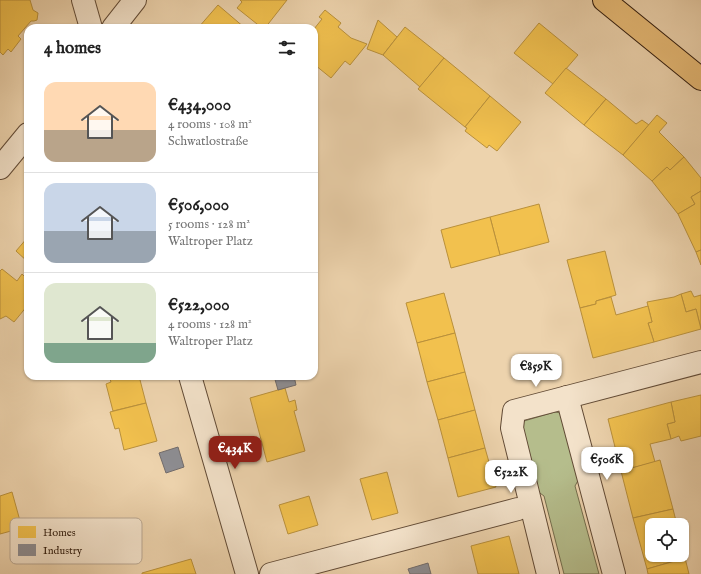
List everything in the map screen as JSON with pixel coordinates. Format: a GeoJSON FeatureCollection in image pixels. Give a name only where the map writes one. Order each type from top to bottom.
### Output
{"type":"FeatureCollection","features":[{"type":"Feature","properties":{"kind":"main road"},"geometry":{"type":"LineString","coordinates":[[604,0],[701,79]]}},
{"type":"Feature","properties":{"kind":"street"},"geometry":{"type":"LineString","coordinates":[[83,0],[90,24]]}},
{"type":"Feature","properties":{"kind":"street"},"geometry":{"type":"LineString","coordinates":[[116,24],[135,0]]}},
{"type":"Feature","properties":{"kind":"street"},"geometry":{"type":"LineString","coordinates":[[0,168],[24,139]]}},
{"type":"Feature","properties":{"kind":"street"},"geometry":{"type":"LineString","coordinates":[[548,574],[512,428],[514,411],[701,362]]}},
{"type":"Feature","properties":{"kind":"street"},"geometry":{"type":"LineString","coordinates":[[191,380],[247,574]]}},
{"type":"Feature","properties":{"kind":"street"},"geometry":{"type":"LineString","coordinates":[[567,397],[614,574]]}},
{"type":"Feature","properties":{"kind":"street"},"geometry":{"type":"LineString","coordinates":[[271,574],[518,509]]}},
{"type":"Feature","properties":{"kind":"green space"},"geometry":{"type":"Polygon","coordinates":[[[555,412],[561,413],[581,475],[575,486],[599,574],[564,574],[544,496],[533,488],[521,427],[524,421],[555,412]]]}},
{"type":"Feature","properties":{"kind":"building: Homes"},"geometry":{"type":"Polygon","coordinates":[[[0,0],[30,0],[33,10],[38,13],[37,20],[31,21],[28,24],[24,24],[24,29],[18,36],[21,39],[11,52],[8,49],[3,55],[0,52],[0,0]]]}},
{"type":"Feature","properties":{"kind":"building: Homes"},"geometry":{"type":"Polygon","coordinates":[[[240,0],[287,0],[268,24],[257,24],[237,8],[242,2],[240,0]]]}},
{"type":"Feature","properties":{"kind":"building: Homes"},"geometry":{"type":"Polygon","coordinates":[[[218,5],[240,24],[201,24],[218,5]]]}},
{"type":"Feature","properties":{"kind":"building: Homes"},"geometry":{"type":"Polygon","coordinates":[[[325,10],[341,23],[338,27],[351,38],[367,44],[350,65],[345,61],[331,78],[318,67],[318,24],[322,19],[319,17],[325,10]]]}},
{"type":"Feature","properties":{"kind":"building: Homes"},"geometry":{"type":"Polygon","coordinates":[[[378,20],[397,37],[383,55],[367,49],[378,20]]]}},
{"type":"Feature","properties":{"kind":"building: Homes"},"geometry":{"type":"Polygon","coordinates":[[[539,23],[578,55],[553,84],[514,53],[539,23]]]}},
{"type":"Feature","properties":{"kind":"building: Homes"},"geometry":{"type":"Polygon","coordinates":[[[405,27],[444,58],[420,87],[383,55],[405,27]]]}},
{"type":"Feature","properties":{"kind":"building: Homes"},"geometry":{"type":"Polygon","coordinates":[[[444,58],[490,96],[465,127],[418,89],[444,58]]]}},
{"type":"Feature","properties":{"kind":"building: Homes"},"geometry":{"type":"Polygon","coordinates":[[[566,68],[606,99],[584,125],[545,93],[566,68]]]}},
{"type":"Feature","properties":{"kind":"building: Homes"},"geometry":{"type":"Polygon","coordinates":[[[490,96],[521,122],[497,151],[489,145],[487,148],[465,131],[467,128],[465,127],[490,96]]]}},
{"type":"Feature","properties":{"kind":"building: Homes"},"geometry":{"type":"Polygon","coordinates":[[[606,99],[636,124],[642,120],[649,125],[623,155],[584,125],[606,99]]]}},
{"type":"Feature","properties":{"kind":"building: Homes"},"geometry":{"type":"Polygon","coordinates":[[[657,115],[667,123],[659,132],[684,157],[670,170],[667,167],[652,181],[623,155],[657,115]]]}},
{"type":"Feature","properties":{"kind":"building: Homes"},"geometry":{"type":"Polygon","coordinates":[[[684,157],[701,178],[701,191],[691,197],[695,204],[678,214],[652,181],[667,167],[670,170],[684,157]]]}},
{"type":"Feature","properties":{"kind":"building: Homes"},"geometry":{"type":"Polygon","coordinates":[[[701,191],[701,250],[696,252],[678,214],[695,204],[691,197],[701,191]]]}},
{"type":"Feature","properties":{"kind":"building: Homes"},"geometry":{"type":"Polygon","coordinates":[[[539,204],[549,242],[500,255],[490,217],[539,204]]]}},
{"type":"Feature","properties":{"kind":"building: Homes"},"geometry":{"type":"Polygon","coordinates":[[[490,217],[500,255],[451,268],[441,230],[490,217]]]}},
{"type":"Feature","properties":{"kind":"building: Homes"},"geometry":{"type":"Polygon","coordinates":[[[24,242],[24,258],[16,251],[24,242]]]}},
{"type":"Feature","properties":{"kind":"building: Homes"},"geometry":{"type":"Polygon","coordinates":[[[701,250],[701,265],[696,252],[701,250]]]}},
{"type":"Feature","properties":{"kind":"building: Homes"},"geometry":{"type":"Polygon","coordinates":[[[605,251],[616,295],[596,301],[596,304],[580,308],[567,260],[605,251]]]}},
{"type":"Feature","properties":{"kind":"building: Homes"},"geometry":{"type":"Polygon","coordinates":[[[2,269],[17,281],[22,274],[24,276],[24,310],[14,322],[6,316],[0,319],[0,271],[2,269]]]}},
{"type":"Feature","properties":{"kind":"building: Homes"},"geometry":{"type":"Polygon","coordinates":[[[691,291],[694,297],[701,295],[701,329],[696,309],[686,312],[681,294],[691,291]]]}},
{"type":"Feature","properties":{"kind":"building: Homes"},"geometry":{"type":"Polygon","coordinates":[[[444,293],[455,333],[417,343],[406,303],[444,293]]]}},
{"type":"Feature","properties":{"kind":"building: Homes"},"geometry":{"type":"Polygon","coordinates":[[[681,294],[686,312],[696,309],[701,329],[654,342],[648,323],[652,322],[647,302],[674,297],[681,294]]]}},
{"type":"Feature","properties":{"kind":"building: Homes"},"geometry":{"type":"Polygon","coordinates":[[[611,297],[616,315],[648,306],[652,322],[648,323],[654,342],[593,358],[580,308],[596,304],[596,301],[611,297]]]}},
{"type":"Feature","properties":{"kind":"building: Homes"},"geometry":{"type":"Polygon","coordinates":[[[455,333],[465,372],[427,382],[417,343],[455,333]]]}},
{"type":"Feature","properties":{"kind":"building: Homes"},"geometry":{"type":"Polygon","coordinates":[[[465,372],[475,410],[438,420],[427,382],[465,372]]]}},
{"type":"Feature","properties":{"kind":"building: Homes"},"geometry":{"type":"Polygon","coordinates":[[[110,380],[140,380],[146,403],[113,411],[106,384],[111,382],[110,380]]]}},
{"type":"Feature","properties":{"kind":"building: Homes"},"geometry":{"type":"Polygon","coordinates":[[[285,388],[289,402],[295,400],[297,410],[294,411],[305,451],[267,462],[250,398],[285,388]]]}},
{"type":"Feature","properties":{"kind":"building: Homes"},"geometry":{"type":"Polygon","coordinates":[[[701,395],[701,436],[681,441],[679,436],[671,439],[667,424],[675,422],[671,402],[701,395]]]}},
{"type":"Feature","properties":{"kind":"building: Homes"},"geometry":{"type":"Polygon","coordinates":[[[671,402],[675,422],[667,424],[671,439],[650,444],[655,462],[621,471],[608,419],[671,402]]]}},
{"type":"Feature","properties":{"kind":"building: Homes"},"geometry":{"type":"Polygon","coordinates":[[[146,403],[157,441],[124,450],[119,428],[115,429],[110,412],[146,403]]]}},
{"type":"Feature","properties":{"kind":"building: Homes"},"geometry":{"type":"Polygon","coordinates":[[[475,410],[485,448],[448,458],[438,420],[475,410]]]}},
{"type":"Feature","properties":{"kind":"building: Homes"},"geometry":{"type":"Polygon","coordinates":[[[485,448],[496,487],[458,497],[448,458],[485,448]]]}},
{"type":"Feature","properties":{"kind":"building: Homes"},"geometry":{"type":"Polygon","coordinates":[[[660,460],[673,509],[633,518],[621,471],[660,460]]]}},
{"type":"Feature","properties":{"kind":"building: Homes"},"geometry":{"type":"Polygon","coordinates":[[[387,472],[398,513],[372,520],[360,479],[387,472]]]}},
{"type":"Feature","properties":{"kind":"building: Homes"},"geometry":{"type":"Polygon","coordinates":[[[12,492],[19,518],[10,518],[10,531],[0,534],[0,496],[12,492]]]}},
{"type":"Feature","properties":{"kind":"building: Homes"},"geometry":{"type":"Polygon","coordinates":[[[309,496],[318,525],[288,534],[279,505],[309,496]]]}},
{"type":"Feature","properties":{"kind":"building: Homes"},"geometry":{"type":"Polygon","coordinates":[[[673,509],[675,518],[645,518],[645,562],[633,518],[673,509]]]}},
{"type":"Feature","properties":{"kind":"building: Homes"},"geometry":{"type":"Polygon","coordinates":[[[509,536],[519,574],[478,574],[471,546],[509,536]]]}},
{"type":"Feature","properties":{"kind":"building: Homes"},"geometry":{"type":"Polygon","coordinates":[[[191,559],[196,574],[142,574],[142,573],[191,559]]]}},
{"type":"Feature","properties":{"kind":"building: Homes"},"geometry":{"type":"Polygon","coordinates":[[[645,562],[671,562],[647,569],[645,562]]]}},
{"type":"Feature","properties":{"kind":"building: Homes"},"geometry":{"type":"Polygon","coordinates":[[[671,562],[686,562],[689,574],[648,574],[647,569],[671,562]]]}},
{"type":"Feature","properties":{"kind":"building: Industry"},"geometry":{"type":"Polygon","coordinates":[[[275,380],[295,380],[296,385],[278,390],[275,380]]]}},
{"type":"Feature","properties":{"kind":"building: Industry"},"geometry":{"type":"Polygon","coordinates":[[[178,447],[184,467],[166,473],[159,453],[178,447]]]}},
{"type":"Feature","properties":{"kind":"building: Industry"},"geometry":{"type":"Polygon","coordinates":[[[428,563],[431,574],[410,574],[408,569],[428,563]]]}}]}
